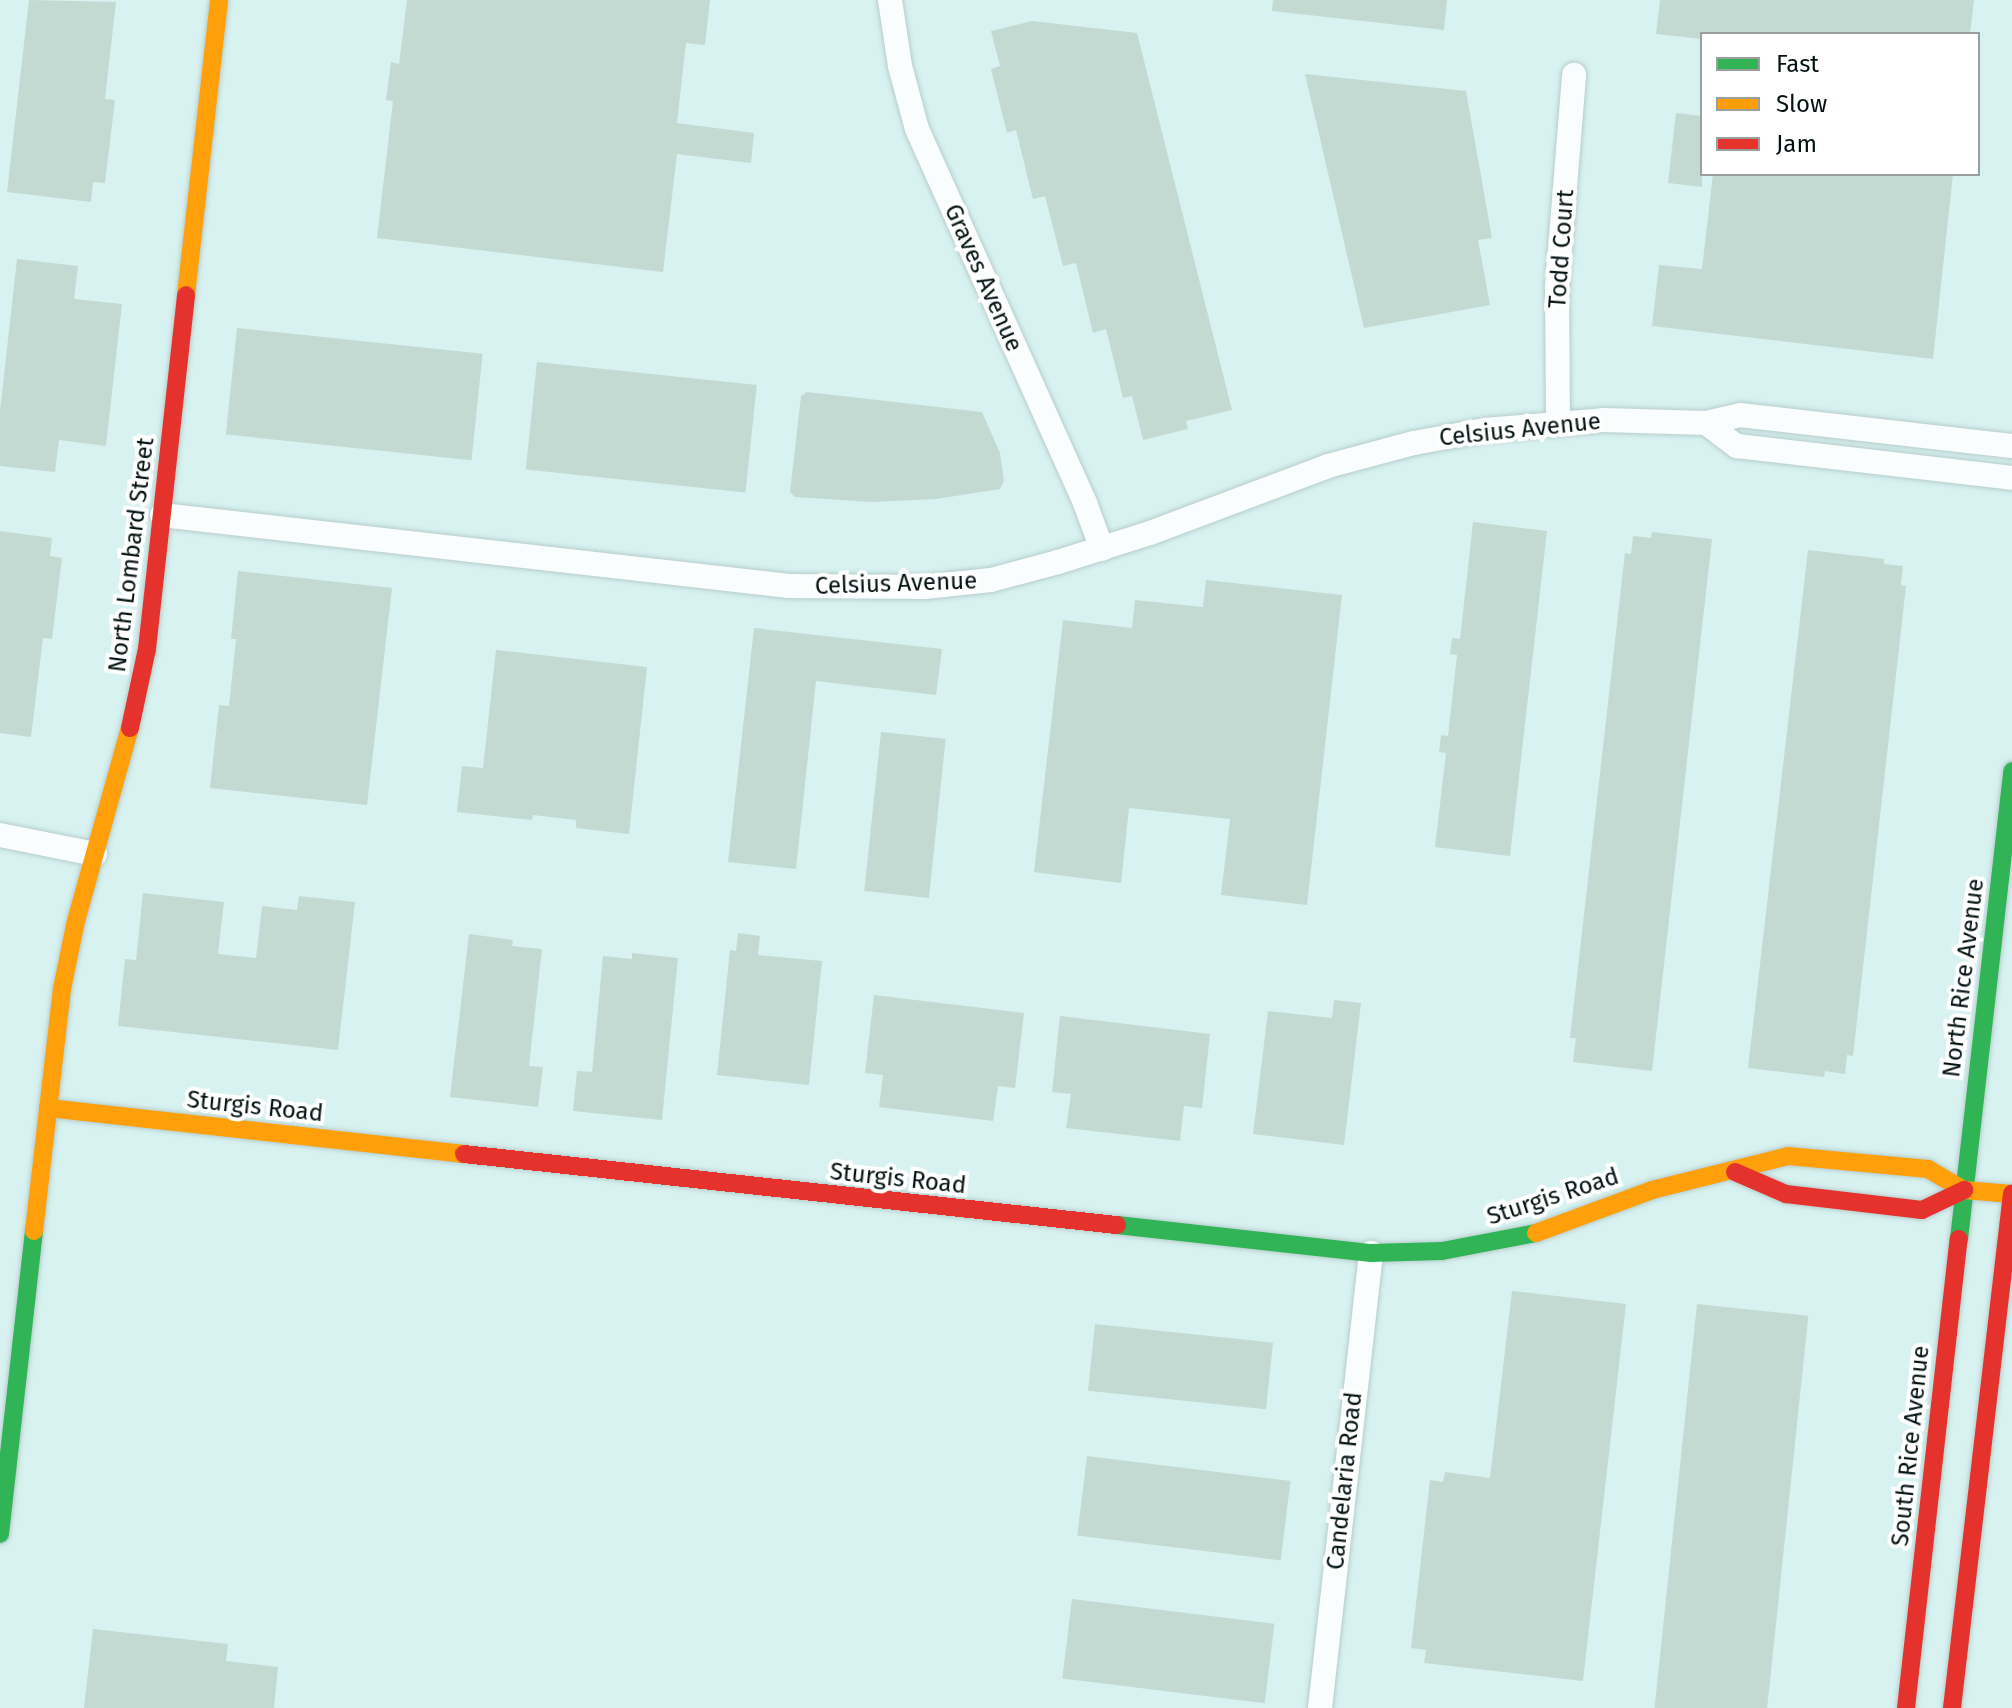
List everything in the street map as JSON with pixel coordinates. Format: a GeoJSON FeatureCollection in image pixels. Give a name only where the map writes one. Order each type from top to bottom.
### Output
{"type":"FeatureCollection","features":[{"type":"Feature","properties":{"kind":"main road","name":"North Lombard Street"},"geometry":{"type":"LineString","coordinates":[[0,1534],[62,989],[95,854],[121,770],[143,674],[219,0]]}},
{"type":"Feature","properties":{"kind":"main road","name":"North Rice Avenue"},"geometry":{"type":"LineString","coordinates":[[1964,1190],[2012,771]]}},
{"type":"Feature","properties":{"kind":"main road","name":"Sturgis Road"},"geometry":{"type":"LineString","coordinates":[[48,1108],[1371,1253],[1442,1251],[1532,1234],[1652,1190],[1735,1172],[1788,1156],[1928,1169],[1964,1190],[2012,1194]]}},
{"type":"Feature","properties":{"kind":"main road","name":"Sturgis Road"},"geometry":{"type":"LineString","coordinates":[[1735,1172],[1786,1194],[1921,1210],[1964,1190]]}},
{"type":"Feature","properties":{"kind":"main road","name":"South Rice Avenue"},"geometry":{"type":"LineString","coordinates":[[1906,1708],[1964,1190]]}},
{"type":"Feature","properties":{"kind":"main road"},"geometry":{"type":"LineString","coordinates":[[1952,1708],[2012,1194]]}},
{"type":"Feature","properties":{"kind":"street","name":"Graves Avenue"},"geometry":{"type":"LineString","coordinates":[[890,0],[900,66],[917,129],[1085,503],[1102,549]]}},
{"type":"Feature","properties":{"kind":"street","name":"Todd Court"},"geometry":{"type":"LineString","coordinates":[[1558,423],[1557,287],[1574,75]]}},
{"type":"Feature","properties":{"kind":"street","name":"Celsius Avenue"},"geometry":{"type":"LineString","coordinates":[[162,515],[789,586],[855,589],[991,580],[1102,549],[1366,455],[1440,437],[1558,423],[1632,420],[1706,423],[1740,415],[2012,446]]}},
{"type":"Feature","properties":{"kind":"street"},"geometry":{"type":"LineString","coordinates":[[1706,423],[1737,446],[2012,478]]}},
{"type":"Feature","properties":{"kind":"street"},"geometry":{"type":"LineString","coordinates":[[0,835],[95,854]]}},
{"type":"Feature","properties":{"kind":"street","name":"Candelaria Road"},"geometry":{"type":"LineString","coordinates":[[1320,1708],[1371,1253]]}},
{"type":"Feature","properties":{"kind":"building"},"geometry":{"type":"Polygon","coordinates":[[[29,0],[116,2],[105,99],[115,100],[105,183],[93,182],[91,202],[7,192],[29,0]]]}},
{"type":"Feature","properties":{"kind":"building"},"geometry":{"type":"Polygon","coordinates":[[[407,0],[710,0],[705,45],[686,43],[677,123],[754,133],[751,163],[677,154],[663,272],[377,238],[393,101],[386,100],[391,62],[399,64],[407,0]]]}},
{"type":"Feature","properties":{"kind":"building"},"geometry":{"type":"Polygon","coordinates":[[[1273,0],[1447,0],[1444,30],[1272,11],[1273,0]]]}},
{"type":"Feature","properties":{"kind":"building"},"geometry":{"type":"Polygon","coordinates":[[[1660,0],[1974,0],[1970,32],[1700,32],[1700,39],[1656,34],[1660,0]]]}},
{"type":"Feature","properties":{"kind":"building"},"geometry":{"type":"Polygon","coordinates":[[[1032,21],[1137,33],[1232,410],[1186,421],[1188,429],[1143,440],[1132,396],[1123,398],[1106,329],[1093,333],[1076,263],[1063,266],[1045,196],[1033,199],[1016,130],[1007,133],[991,69],[1000,66],[991,31],[1032,21]]]}},
{"type":"Feature","properties":{"kind":"building"},"geometry":{"type":"Polygon","coordinates":[[[1305,74],[1466,91],[1492,238],[1478,240],[1490,305],[1364,328],[1305,74]]]}},
{"type":"Feature","properties":{"kind":"building"},"geometry":{"type":"Polygon","coordinates":[[[1676,113],[1700,116],[1702,187],[1668,183],[1676,113]]]}},
{"type":"Feature","properties":{"kind":"building"},"geometry":{"type":"Polygon","coordinates":[[[1713,176],[1953,176],[1933,359],[1652,326],[1659,265],[1702,269],[1713,176]]]}},
{"type":"Feature","properties":{"kind":"building"},"geometry":{"type":"Polygon","coordinates":[[[17,259],[78,266],[74,299],[122,304],[106,446],[59,440],[55,472],[0,466],[0,411],[17,259]]]}},
{"type":"Feature","properties":{"kind":"building"},"geometry":{"type":"Polygon","coordinates":[[[237,328],[483,354],[471,460],[226,434],[237,328]]]}},
{"type":"Feature","properties":{"kind":"building"},"geometry":{"type":"Polygon","coordinates":[[[537,362],[757,385],[746,493],[526,469],[537,362]]]}},
{"type":"Feature","properties":{"kind":"building"},"geometry":{"type":"Polygon","coordinates":[[[807,392],[982,412],[1000,453],[1004,481],[1000,489],[936,499],[872,502],[795,497],[790,492],[801,396],[807,392]]]}},
{"type":"Feature","properties":{"kind":"building"},"geometry":{"type":"Polygon","coordinates":[[[1473,522],[1547,531],[1510,856],[1435,847],[1446,753],[1439,752],[1441,735],[1448,736],[1457,655],[1450,654],[1452,638],[1460,639],[1473,522]]]}},
{"type":"Feature","properties":{"kind":"building"},"geometry":{"type":"Polygon","coordinates":[[[0,531],[52,538],[50,556],[62,558],[52,639],[43,638],[31,737],[0,733],[0,531]]]}},
{"type":"Feature","properties":{"kind":"building"},"geometry":{"type":"Polygon","coordinates":[[[1652,532],[1712,539],[1652,1071],[1573,1062],[1576,1038],[1570,1038],[1625,553],[1631,554],[1633,536],[1651,538],[1652,532]]]}},
{"type":"Feature","properties":{"kind":"building"},"geometry":{"type":"Polygon","coordinates":[[[1808,550],[1884,559],[1884,564],[1903,566],[1901,585],[1906,586],[1853,1056],[1847,1055],[1845,1074],[1825,1071],[1824,1077],[1748,1068],[1808,550]]]}},
{"type":"Feature","properties":{"kind":"building"},"geometry":{"type":"Polygon","coordinates":[[[238,571],[392,588],[367,805],[210,788],[219,705],[229,706],[236,639],[231,639],[238,571]]]}},
{"type":"Feature","properties":{"kind":"building"},"geometry":{"type":"Polygon","coordinates":[[[1206,580],[1342,595],[1307,905],[1221,895],[1230,819],[1129,808],[1121,883],[1034,872],[1063,620],[1132,628],[1135,600],[1203,607],[1206,580]]]}},
{"type":"Feature","properties":{"kind":"building"},"geometry":{"type":"Polygon","coordinates":[[[754,628],[942,649],[936,695],[816,681],[796,869],[728,862],[754,628]]]}},
{"type":"Feature","properties":{"kind":"building"},"geometry":{"type":"Polygon","coordinates":[[[496,650],[647,667],[629,834],[576,828],[576,820],[533,815],[532,820],[457,812],[462,766],[483,768],[496,650]]]}},
{"type":"Feature","properties":{"kind":"building"},"geometry":{"type":"Polygon","coordinates":[[[881,732],[946,739],[929,898],[864,891],[881,732]]]}},
{"type":"Feature","properties":{"kind":"building"},"geometry":{"type":"Polygon","coordinates":[[[143,893],[224,902],[218,954],[256,958],[262,906],[297,910],[299,896],[355,902],[338,1050],[118,1026],[125,959],[136,960],[143,893]]]}},
{"type":"Feature","properties":{"kind":"building"},"geometry":{"type":"Polygon","coordinates":[[[738,933],[760,936],[758,955],[822,961],[809,1085],[717,1075],[730,950],[736,951],[738,933]]]}},
{"type":"Feature","properties":{"kind":"building"},"geometry":{"type":"Polygon","coordinates":[[[469,934],[513,940],[512,946],[542,949],[529,1066],[543,1067],[538,1107],[450,1097],[469,934]]]}},
{"type":"Feature","properties":{"kind":"building"},"geometry":{"type":"Polygon","coordinates":[[[632,953],[678,958],[662,1120],[573,1111],[577,1071],[592,1072],[603,956],[632,959],[632,953]]]}},
{"type":"Feature","properties":{"kind":"building"},"geometry":{"type":"Polygon","coordinates":[[[874,995],[1024,1013],[1015,1088],[998,1086],[993,1121],[879,1107],[883,1075],[865,1073],[874,995]]]}},
{"type":"Feature","properties":{"kind":"building"},"geometry":{"type":"Polygon","coordinates":[[[1334,1000],[1361,1003],[1344,1145],[1253,1134],[1268,1011],[1332,1018],[1334,1000]]]}},
{"type":"Feature","properties":{"kind":"building"},"geometry":{"type":"Polygon","coordinates":[[[1060,1016],[1210,1034],[1202,1108],[1184,1106],[1180,1141],[1066,1128],[1071,1094],[1052,1092],[1060,1016]]]}},
{"type":"Feature","properties":{"kind":"building"},"geometry":{"type":"Polygon","coordinates":[[[1512,1291],[1626,1304],[1583,1681],[1424,1663],[1426,1650],[1411,1648],[1430,1480],[1443,1482],[1445,1472],[1490,1478],[1512,1291]]]}},
{"type":"Feature","properties":{"kind":"building"},"geometry":{"type":"Polygon","coordinates":[[[1697,1304],[1808,1316],[1767,1708],[1655,1708],[1697,1304]]]}},
{"type":"Feature","properties":{"kind":"building"},"geometry":{"type":"Polygon","coordinates":[[[1095,1324],[1273,1343],[1266,1409],[1088,1391],[1095,1324]]]}},
{"type":"Feature","properties":{"kind":"building"},"geometry":{"type":"Polygon","coordinates":[[[1087,1456],[1290,1481],[1281,1560],[1077,1535],[1087,1456]]]}},
{"type":"Feature","properties":{"kind":"building"},"geometry":{"type":"Polygon","coordinates":[[[1072,1599],[1274,1624],[1265,1703],[1062,1678],[1072,1599]]]}},
{"type":"Feature","properties":{"kind":"building"},"geometry":{"type":"Polygon","coordinates":[[[93,1629],[228,1644],[226,1661],[278,1667],[274,1708],[84,1708],[93,1629]]]}},
{"type":"Feature","properties":{"kind":"traffic: fast"},"geometry":{"type":"LineString","coordinates":[[1959,1239],[2012,771]]}},
{"type":"Feature","properties":{"kind":"traffic: fast"},"geometry":{"type":"LineString","coordinates":[[1117,1225],[1371,1253],[1442,1251],[1536,1233]]}},
{"type":"Feature","properties":{"kind":"traffic: fast"},"geometry":{"type":"LineString","coordinates":[[0,1534],[34,1231]]}},
{"type":"Feature","properties":{"kind":"traffic: slow"},"geometry":{"type":"LineString","coordinates":[[186,295],[219,0]]}},
{"type":"Feature","properties":{"kind":"traffic: slow"},"geometry":{"type":"LineString","coordinates":[[34,1231],[62,989],[76,921],[130,728]]}},
{"type":"Feature","properties":{"kind":"traffic: slow"},"geometry":{"type":"LineString","coordinates":[[48,1108],[464,1154]]}},
{"type":"Feature","properties":{"kind":"traffic: slow"},"geometry":{"type":"LineString","coordinates":[[1536,1233],[1652,1190],[1788,1156],[1928,1169],[1964,1190],[2012,1194]]}},
{"type":"Feature","properties":{"kind":"traffic: jam"},"geometry":{"type":"LineString","coordinates":[[130,728],[147,649],[186,295]]}},
{"type":"Feature","properties":{"kind":"traffic: jam"},"geometry":{"type":"LineString","coordinates":[[464,1154],[1117,1225]]}},
{"type":"Feature","properties":{"kind":"traffic: jam"},"geometry":{"type":"LineString","coordinates":[[1735,1172],[1786,1194],[1922,1210],[1964,1190]]}},
{"type":"Feature","properties":{"kind":"traffic: jam"},"geometry":{"type":"LineString","coordinates":[[1952,1708],[2012,1193]]}},
{"type":"Feature","properties":{"kind":"traffic: jam"},"geometry":{"type":"LineString","coordinates":[[1906,1708],[1959,1239]]}}]}
